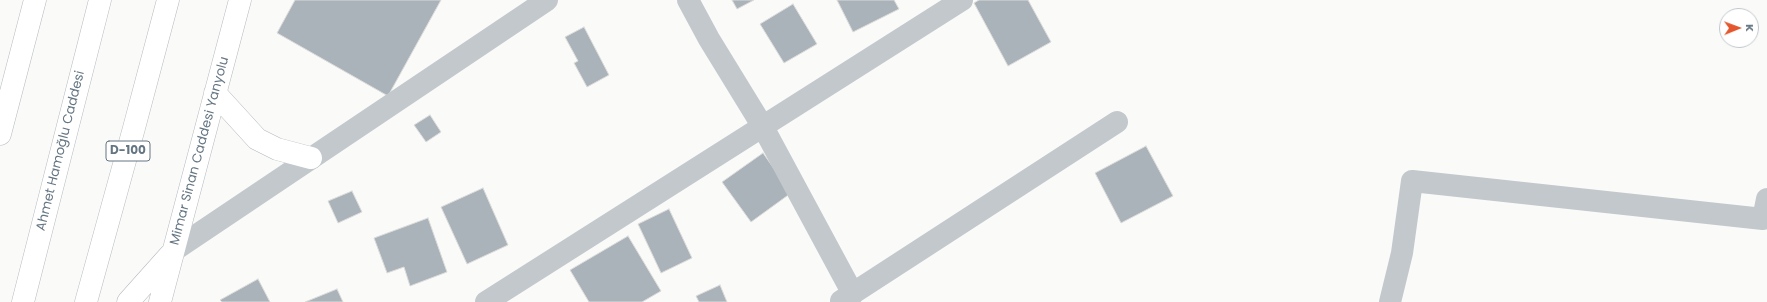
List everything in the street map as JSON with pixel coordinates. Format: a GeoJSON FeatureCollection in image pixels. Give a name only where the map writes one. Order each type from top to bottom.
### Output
{"type":"FeatureCollection","features":[{"type":"Feature","properties":{"kind":"main road"},"geometry":{"type":"LineString","coordinates":[[0,134],[35,0]]}},
{"type":"Feature","properties":{"kind":"main road","name":"Ahmet Hamoğlu Caddesi"},"geometry":{"type":"LineString","coordinates":[[23,302],[100,0]]}},
{"type":"Feature","properties":{"kind":"main road","name":"D-100"},"geometry":{"type":"LineString","coordinates":[[86,302],[168,0]]}},
{"type":"Feature","properties":{"kind":"main road","name":"Mimar Sinan Caddesi Yanyolu"},"geometry":{"type":"LineString","coordinates":[[160,302],[240,0]]}},
{"type":"Feature","properties":{"kind":"main road"},"geometry":{"type":"LineString","coordinates":[[215,93],[257,139],[277,149],[311,158]]}},
{"type":"Feature","properties":{"kind":"main road"},"geometry":{"type":"LineString","coordinates":[[128,302],[173,251]]}},
{"type":"Feature","properties":{"kind":"street"},"geometry":{"type":"LineString","coordinates":[[173,251],[547,0]]}},
{"type":"Feature","properties":{"kind":"street"},"geometry":{"type":"LineString","coordinates":[[688,0],[709,38],[763,127],[846,298],[1117,122]]}},
{"type":"Feature","properties":{"kind":"street"},"geometry":{"type":"LineString","coordinates":[[486,302],[962,0]]}},
{"type":"Feature","properties":{"kind":"street"},"geometry":{"type":"LineString","coordinates":[[1390,302],[1402,253],[1412,181],[1763,219],[1767,200]]}},
{"type":"Feature","properties":{"kind":"building"},"geometry":{"type":"Polygon","coordinates":[[[295,0],[441,0],[388,96],[277,33],[295,0]]]}},
{"type":"Feature","properties":{"kind":"building"},"geometry":{"type":"Polygon","coordinates":[[[732,0],[754,0],[737,9],[732,0]]]}},
{"type":"Feature","properties":{"kind":"building"},"geometry":{"type":"Polygon","coordinates":[[[837,0],[894,0],[899,9],[853,32],[837,0]]]}},
{"type":"Feature","properties":{"kind":"building"},"geometry":{"type":"Polygon","coordinates":[[[979,0],[1028,0],[1051,42],[1008,66],[974,3],[979,0]]]}},
{"type":"Feature","properties":{"kind":"building"},"geometry":{"type":"Polygon","coordinates":[[[793,4],[817,44],[784,63],[760,24],[793,4]]]}},
{"type":"Feature","properties":{"kind":"building"},"geometry":{"type":"Polygon","coordinates":[[[584,27],[609,75],[587,87],[574,63],[578,61],[565,37],[584,27]]]}},
{"type":"Feature","properties":{"kind":"building"},"geometry":{"type":"Polygon","coordinates":[[[430,115],[441,132],[426,142],[414,125],[430,115]]]}},
{"type":"Feature","properties":{"kind":"building"},"geometry":{"type":"Polygon","coordinates":[[[1146,146],[1173,196],[1121,223],[1095,173],[1146,146]]]}},
{"type":"Feature","properties":{"kind":"building"},"geometry":{"type":"Polygon","coordinates":[[[763,153],[791,193],[751,222],[722,182],[763,153]]]}},
{"type":"Feature","properties":{"kind":"building"},"geometry":{"type":"Polygon","coordinates":[[[483,188],[508,245],[467,264],[441,207],[483,188]]]}},
{"type":"Feature","properties":{"kind":"building"},"geometry":{"type":"Polygon","coordinates":[[[352,191],[362,212],[338,223],[328,201],[352,191]]]}},
{"type":"Feature","properties":{"kind":"building"},"geometry":{"type":"Polygon","coordinates":[[[669,209],[692,258],[661,273],[638,224],[669,209]]]}},
{"type":"Feature","properties":{"kind":"building"},"geometry":{"type":"Polygon","coordinates":[[[428,218],[447,272],[410,286],[404,267],[387,273],[374,238],[428,218]]]}},
{"type":"Feature","properties":{"kind":"building"},"geometry":{"type":"Polygon","coordinates":[[[628,236],[661,291],[642,302],[589,302],[570,270],[628,236]]]}},
{"type":"Feature","properties":{"kind":"building"},"geometry":{"type":"Polygon","coordinates":[[[258,279],[270,302],[222,302],[220,300],[258,279]]]}},
{"type":"Feature","properties":{"kind":"building"},"geometry":{"type":"Polygon","coordinates":[[[720,285],[727,302],[699,302],[696,296],[720,285]]]}},
{"type":"Feature","properties":{"kind":"building"},"geometry":{"type":"Polygon","coordinates":[[[337,289],[343,302],[305,302],[337,289]]]}}]}
